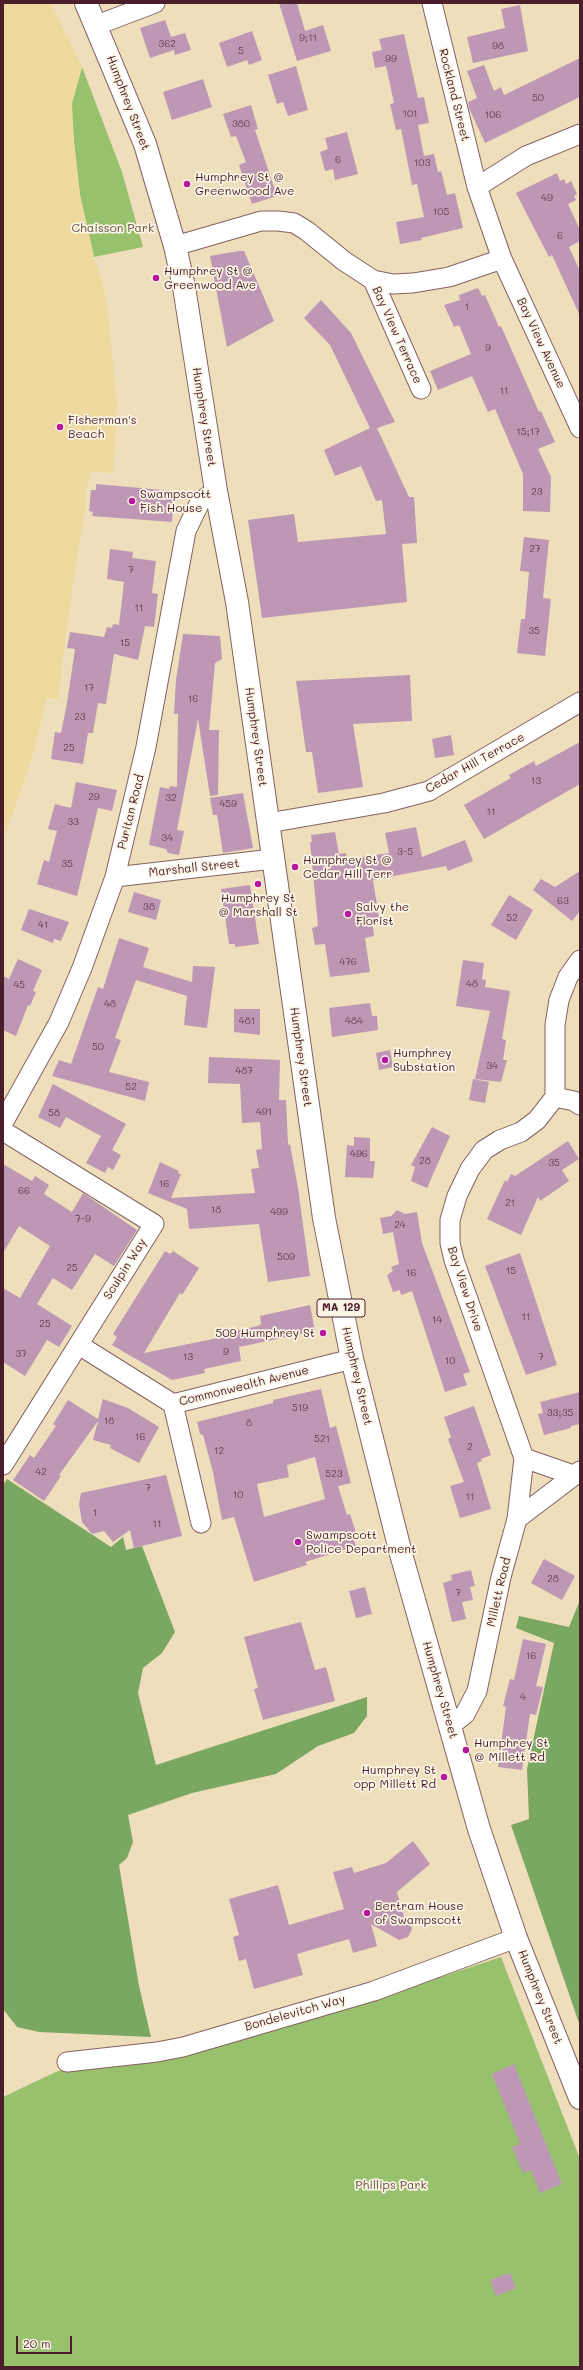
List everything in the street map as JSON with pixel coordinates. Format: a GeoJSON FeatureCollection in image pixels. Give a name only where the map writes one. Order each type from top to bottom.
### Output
{"type":"FeatureCollection","features":[{"type":"Feature","properties":{"kind":"main road","name":"Humphrey Street"},"geometry":{"type":"LineString","coordinates":[[86,3],[97,25],[145,144],[175,246],[184,286],[216,491],[237,602],[324,1218],[352,1359],[386,1496],[479,1829],[516,1938],[580,2098]]}},
{"type":"Feature","properties":{"kind":"street"},"geometry":{"type":"LineString","coordinates":[[97,25],[155,3]]}},
{"type":"Feature","properties":{"kind":"street","name":"Rockland Street"},"geometry":{"type":"LineString","coordinates":[[432,3],[477,187],[502,259]]}},
{"type":"Feature","properties":{"kind":"street"},"geometry":{"type":"LineString","coordinates":[[477,187],[526,156],[580,134]]}},
{"type":"Feature","properties":{"kind":"street"},"geometry":{"type":"LineString","coordinates":[[175,246],[261,221],[294,223],[307,231],[344,261],[373,280],[393,284],[431,281],[502,259]]}},
{"type":"Feature","properties":{"kind":"street","name":"Bay View Avenue"},"geometry":{"type":"LineString","coordinates":[[502,259],[580,428]]}},
{"type":"Feature","properties":{"kind":"street","name":"Bay View Terrace"},"geometry":{"type":"LineString","coordinates":[[373,280],[421,389]]}},
{"type":"Feature","properties":{"kind":"street","name":"Puritan Road"},"geometry":{"type":"LineString","coordinates":[[3,1123],[59,1022],[82,968],[115,877],[148,740],[186,531],[200,502],[216,491]]}},
{"type":"Feature","properties":{"kind":"street","name":"Cedar Hill Terrace"},"geometry":{"type":"LineString","coordinates":[[268,823],[384,803],[429,791],[580,702]]}},
{"type":"Feature","properties":{"kind":"street","name":"Marshall Street"},"geometry":{"type":"LineString","coordinates":[[115,877],[273,859]]}},
{"type":"Feature","properties":{"kind":"street"},"geometry":{"type":"LineString","coordinates":[[580,960],[568,977],[558,1000],[555,1025],[555,1097],[574,1101],[580,1105]]}},
{"type":"Feature","properties":{"kind":"street","name":"Bay View Drive"},"geometry":{"type":"LineString","coordinates":[[517,1518],[524,1458],[454,1260],[450,1243],[450,1220],[457,1196],[470,1169],[484,1150],[500,1140],[521,1132],[537,1120],[555,1097]]}},
{"type":"Feature","properties":{"kind":"street","name":"Sculpin Way"},"geometry":{"type":"LineString","coordinates":[[3,1131],[154,1224],[3,1465]]}},
{"type":"Feature","properties":{"kind":"street","name":"Commonwealth Avenue"},"geometry":{"type":"LineString","coordinates":[[79,1345],[173,1404],[352,1359]]}},
{"type":"Feature","properties":{"kind":"street"},"geometry":{"type":"LineString","coordinates":[[173,1404],[201,1524]]}},
{"type":"Feature","properties":{"kind":"street"},"geometry":{"type":"LineString","coordinates":[[524,1458],[577,1473]]}},
{"type":"Feature","properties":{"kind":"street"},"geometry":{"type":"LineString","coordinates":[[517,1518],[577,1473]]}},
{"type":"Feature","properties":{"kind":"street","name":"Millett Road"},"geometry":{"type":"LineString","coordinates":[[450,1726],[465,1714],[476,1692],[501,1577],[517,1518]]}},
{"type":"Feature","properties":{"kind":"street","name":"Bondelevitch Way"},"geometry":{"type":"LineString","coordinates":[[67,2062],[157,2052],[184,2047],[374,1991],[516,1938]]}},
{"type":"Feature","properties":{"kind":"green space","name":"Chaisson Park"},"geometry":{"type":"Polygon","coordinates":[[[82,67],[122,172],[143,247],[94,257],[80,195],[72,124],[72,103],[82,67]]]}},
{"type":"Feature","properties":{"kind":"green space"},"geometry":{"type":"Polygon","coordinates":[[[7,1479],[111,1547],[123,1537],[126,1550],[142,1546],[175,1632],[162,1653],[143,1668],[138,1693],[156,1765],[367,1697],[367,1716],[354,1733],[318,1746],[276,1774],[192,1793],[128,1815],[133,1842],[127,1858],[119,1865],[139,1986],[151,2037],[39,2032],[17,2027],[3,2009],[3,1485],[7,1479]]]}},
{"type":"Feature","properties":{"kind":"green space"},"geometry":{"type":"Polygon","coordinates":[[[580,1600],[580,2026],[511,1825],[529,1819],[527,1769],[554,1643],[516,1628],[519,1616],[569,1627],[580,1600]]]}},
{"type":"Feature","properties":{"kind":"green space","name":"Phillips Park"},"geometry":{"type":"Polygon","coordinates":[[[501,1957],[580,2159],[580,2367],[3,2367],[3,2097],[58,2071],[179,2056],[366,2002],[501,1957]]]}},
{"type":"Feature","properties":{"kind":"sand","name":"Fisherman's Beach"},"geometry":{"type":"Polygon","coordinates":[[[3,3],[51,3],[82,67],[72,103],[74,143],[80,195],[94,257],[103,283],[108,312],[117,406],[113,473],[91,472],[86,491],[85,511],[74,576],[58,699],[47,698],[32,759],[3,840],[3,3]]]}},
{"type":"Feature","properties":{"kind":"building"},"geometry":{"type":"Polygon","coordinates":[[[279,3],[297,3],[305,31],[323,25],[331,51],[297,61],[279,3]]]}},
{"type":"Feature","properties":{"kind":"building"},"geometry":{"type":"Polygon","coordinates":[[[520,5],[528,51],[473,63],[467,37],[505,28],[501,9],[520,5]]]}},
{"type":"Feature","properties":{"kind":"building"},"geometry":{"type":"Polygon","coordinates":[[[165,20],[171,37],[185,33],[191,50],[175,55],[174,50],[150,58],[140,28],[165,20]]]}},
{"type":"Feature","properties":{"kind":"building"},"geometry":{"type":"Polygon","coordinates":[[[252,31],[262,60],[249,65],[247,60],[227,67],[219,43],[252,31]]]}},
{"type":"Feature","properties":{"kind":"building"},"geometry":{"type":"Polygon","coordinates":[[[404,34],[418,98],[424,97],[429,123],[418,125],[424,156],[434,154],[438,172],[441,171],[447,195],[455,193],[463,228],[421,238],[422,240],[400,244],[396,222],[424,217],[417,184],[412,185],[401,129],[396,130],[390,104],[394,103],[386,66],[375,68],[372,52],[382,50],[379,39],[404,34]]]}},
{"type":"Feature","properties":{"kind":"building"},"geometry":{"type":"Polygon","coordinates":[[[580,58],[580,97],[485,143],[469,108],[468,102],[477,98],[467,71],[484,65],[494,91],[501,87],[504,95],[580,58]]]}},
{"type":"Feature","properties":{"kind":"building"},"geometry":{"type":"Polygon","coordinates":[[[296,66],[308,110],[288,116],[283,102],[277,104],[268,75],[296,66]]]}},
{"type":"Feature","properties":{"kind":"building"},"geometry":{"type":"Polygon","coordinates":[[[203,79],[212,107],[172,120],[163,92],[203,79]]]}},
{"type":"Feature","properties":{"kind":"building"},"geometry":{"type":"Polygon","coordinates":[[[251,105],[258,129],[255,130],[277,196],[252,204],[239,165],[246,162],[236,136],[231,137],[223,114],[251,105]]]}},
{"type":"Feature","properties":{"kind":"building"},"geometry":{"type":"Polygon","coordinates":[[[347,132],[358,174],[335,180],[333,169],[325,171],[320,152],[328,149],[325,138],[347,132]]]}},
{"type":"Feature","properties":{"kind":"building"},"geometry":{"type":"Polygon","coordinates":[[[557,173],[560,181],[564,179],[566,184],[571,181],[577,194],[574,196],[576,200],[568,204],[580,230],[580,241],[569,247],[580,271],[580,316],[552,255],[549,257],[516,193],[557,173]]]}},
{"type":"Feature","properties":{"kind":"building"},"geometry":{"type":"Polygon","coordinates":[[[244,251],[274,321],[227,347],[210,256],[244,251]]]}},
{"type":"Feature","properties":{"kind":"building"},"geometry":{"type":"Polygon","coordinates":[[[478,288],[482,296],[485,295],[499,327],[501,326],[539,412],[541,411],[555,442],[538,449],[551,477],[550,512],[523,511],[523,474],[495,409],[488,412],[472,376],[438,390],[430,371],[471,354],[459,325],[454,327],[444,305],[460,300],[459,295],[478,288]]]}},
{"type":"Feature","properties":{"kind":"building"},"geometry":{"type":"Polygon","coordinates":[[[321,300],[351,333],[395,422],[377,428],[409,497],[414,497],[417,543],[402,544],[407,602],[262,618],[248,520],[294,514],[298,542],[386,534],[382,500],[376,501],[361,466],[335,476],[324,450],[370,428],[330,345],[304,318],[321,300]]]}},
{"type":"Feature","properties":{"kind":"building","name":"Swampscott Fish House"},"geometry":{"type":"Polygon","coordinates":[[[96,484],[174,491],[172,522],[92,516],[93,512],[89,511],[91,490],[96,490],[96,484]]]}},
{"type":"Feature","properties":{"kind":"building"},"geometry":{"type":"Polygon","coordinates":[[[524,537],[549,540],[543,598],[551,599],[545,656],[517,653],[521,619],[525,619],[529,572],[520,571],[524,537]]]}},
{"type":"Feature","properties":{"kind":"building"},"geometry":{"type":"Polygon","coordinates":[[[110,549],[133,552],[132,558],[156,561],[152,593],[158,594],[154,627],[145,626],[138,660],[114,654],[106,704],[98,703],[93,733],[88,733],[83,764],[51,759],[55,732],[61,733],[67,703],[75,649],[67,648],[70,632],[104,637],[107,627],[112,628],[113,624],[119,625],[124,582],[107,579],[110,549]]]}},
{"type":"Feature","properties":{"kind":"building"},"geometry":{"type":"Polygon","coordinates":[[[183,634],[220,636],[222,659],[215,663],[209,730],[219,730],[218,795],[210,796],[198,719],[185,788],[177,787],[178,714],[174,714],[176,680],[183,634]]]}},
{"type":"Feature","properties":{"kind":"building"},"geometry":{"type":"Polygon","coordinates":[[[410,675],[412,721],[353,724],[363,787],[318,793],[312,752],[306,752],[296,681],[410,675]]]}},
{"type":"Feature","properties":{"kind":"building"},"geometry":{"type":"Polygon","coordinates":[[[451,735],[454,755],[435,758],[432,739],[451,735]]]}},
{"type":"Feature","properties":{"kind":"building"},"geometry":{"type":"Polygon","coordinates":[[[580,742],[580,784],[484,839],[464,805],[511,778],[509,775],[534,761],[536,766],[580,742]]]}},
{"type":"Feature","properties":{"kind":"building"},"geometry":{"type":"Polygon","coordinates":[[[76,782],[117,790],[112,811],[98,808],[77,896],[37,884],[44,860],[49,862],[57,831],[48,829],[55,804],[71,808],[76,782]]]}},
{"type":"Feature","properties":{"kind":"building"},"geometry":{"type":"Polygon","coordinates":[[[170,786],[185,788],[177,830],[184,831],[179,855],[168,853],[166,849],[149,845],[160,787],[169,789],[170,786]]]}},
{"type":"Feature","properties":{"kind":"building"},"geometry":{"type":"Polygon","coordinates":[[[243,793],[253,848],[223,853],[217,815],[213,815],[210,798],[243,793]]]}},
{"type":"Feature","properties":{"kind":"building"},"geometry":{"type":"Polygon","coordinates":[[[416,827],[422,857],[465,840],[473,861],[448,871],[446,866],[373,880],[379,918],[372,919],[374,936],[365,938],[370,972],[330,977],[325,944],[315,945],[312,928],[318,926],[310,842],[312,842],[311,835],[335,832],[339,854],[346,853],[347,859],[389,853],[385,833],[416,827]]]}},
{"type":"Feature","properties":{"kind":"building"},"geometry":{"type":"Polygon","coordinates":[[[580,871],[580,911],[572,921],[533,890],[541,879],[555,887],[580,871]]]}},
{"type":"Feature","properties":{"kind":"building"},"geometry":{"type":"Polygon","coordinates":[[[250,885],[259,944],[235,947],[235,944],[229,944],[221,889],[250,885]]]}},
{"type":"Feature","properties":{"kind":"building"},"geometry":{"type":"Polygon","coordinates":[[[134,892],[161,900],[156,920],[128,912],[134,892]]]}},
{"type":"Feature","properties":{"kind":"building"},"geometry":{"type":"Polygon","coordinates":[[[509,895],[533,910],[516,940],[491,925],[509,895]]]}},
{"type":"Feature","properties":{"kind":"building"},"geometry":{"type":"Polygon","coordinates":[[[29,909],[69,922],[61,941],[54,939],[53,943],[21,930],[29,909]]]}},
{"type":"Feature","properties":{"kind":"building"},"geometry":{"type":"Polygon","coordinates":[[[119,938],[149,948],[143,967],[192,982],[193,966],[215,967],[207,1028],[184,1025],[187,996],[136,980],[115,1038],[121,1040],[109,1072],[149,1082],[145,1101],[52,1076],[59,1060],[71,1064],[98,987],[103,989],[119,938]]]}},
{"type":"Feature","properties":{"kind":"building"},"geometry":{"type":"Polygon","coordinates":[[[18,959],[42,970],[33,991],[36,992],[30,1006],[28,1005],[16,1036],[3,1030],[3,976],[9,979],[18,959]]]}},
{"type":"Feature","properties":{"kind":"building"},"geometry":{"type":"Polygon","coordinates":[[[463,960],[484,963],[482,979],[486,980],[485,987],[510,991],[502,1039],[506,1040],[503,1060],[507,1060],[501,1082],[475,1079],[490,1011],[456,1006],[463,960]]]}},
{"type":"Feature","properties":{"kind":"building"},"geometry":{"type":"Polygon","coordinates":[[[370,1003],[372,1016],[377,1016],[378,1030],[332,1037],[329,1008],[370,1003]]]}},
{"type":"Feature","properties":{"kind":"building"},"geometry":{"type":"Polygon","coordinates":[[[234,1009],[260,1009],[260,1035],[234,1032],[234,1009]]]}},
{"type":"Feature","properties":{"kind":"building","name":"Humphrey Substation"},"geometry":{"type":"Polygon","coordinates":[[[390,1050],[393,1067],[379,1070],[376,1053],[390,1050]]]}},
{"type":"Feature","properties":{"kind":"building"},"geometry":{"type":"Polygon","coordinates":[[[209,1057],[280,1060],[279,1100],[286,1100],[288,1145],[290,1144],[298,1188],[310,1276],[268,1282],[259,1224],[189,1229],[187,1209],[148,1193],[160,1162],[179,1171],[178,1173],[181,1174],[171,1198],[255,1193],[251,1169],[259,1168],[256,1150],[262,1149],[260,1122],[242,1123],[240,1084],[208,1083],[209,1057]]]}},
{"type":"Feature","properties":{"kind":"building"},"geometry":{"type":"Polygon","coordinates":[[[473,1079],[489,1082],[485,1103],[469,1100],[473,1079]]]}},
{"type":"Feature","properties":{"kind":"building"},"geometry":{"type":"Polygon","coordinates":[[[53,1084],[126,1124],[112,1150],[121,1155],[113,1170],[108,1167],[105,1173],[86,1163],[101,1136],[66,1117],[60,1128],[38,1117],[53,1084]]]}},
{"type":"Feature","properties":{"kind":"building"},"geometry":{"type":"Polygon","coordinates":[[[432,1127],[450,1136],[427,1188],[411,1181],[415,1167],[411,1165],[432,1127]]]}},
{"type":"Feature","properties":{"kind":"building"},"geometry":{"type":"Polygon","coordinates":[[[354,1137],[370,1138],[370,1161],[375,1161],[373,1178],[345,1177],[347,1145],[354,1146],[354,1137]]]}},
{"type":"Feature","properties":{"kind":"building"},"geometry":{"type":"Polygon","coordinates":[[[568,1141],[579,1159],[562,1170],[569,1181],[540,1201],[538,1197],[521,1235],[487,1219],[505,1180],[507,1182],[511,1174],[515,1176],[568,1141]]]}},
{"type":"Feature","properties":{"kind":"building"},"geometry":{"type":"Polygon","coordinates":[[[3,1164],[32,1181],[35,1176],[49,1185],[44,1194],[72,1212],[83,1193],[137,1230],[114,1266],[95,1254],[72,1290],[53,1278],[37,1304],[72,1326],[59,1347],[47,1340],[25,1376],[3,1362],[3,1288],[20,1298],[50,1246],[19,1226],[3,1253],[3,1164]]]}},
{"type":"Feature","properties":{"kind":"building"},"geometry":{"type":"Polygon","coordinates":[[[397,1210],[405,1214],[417,1212],[422,1243],[470,1372],[463,1374],[467,1385],[445,1392],[412,1291],[401,1295],[400,1290],[393,1292],[387,1275],[393,1271],[391,1267],[399,1264],[393,1232],[383,1234],[380,1218],[391,1216],[397,1210]]]}},
{"type":"Feature","properties":{"kind":"building"},"geometry":{"type":"Polygon","coordinates":[[[165,1251],[170,1254],[173,1251],[199,1268],[182,1295],[180,1293],[144,1353],[223,1337],[222,1334],[258,1326],[261,1324],[260,1316],[310,1305],[315,1331],[239,1347],[241,1361],[204,1369],[205,1373],[172,1380],[112,1345],[117,1337],[113,1334],[165,1251]]]}},
{"type":"Feature","properties":{"kind":"building"},"geometry":{"type":"Polygon","coordinates":[[[520,1253],[557,1365],[526,1375],[485,1266],[520,1253]]]}},
{"type":"Feature","properties":{"kind":"building"},"geometry":{"type":"Polygon","coordinates":[[[321,1389],[330,1428],[336,1426],[351,1483],[338,1486],[347,1515],[350,1514],[357,1536],[353,1537],[356,1546],[305,1562],[307,1565],[254,1582],[234,1517],[222,1520],[213,1472],[203,1435],[200,1434],[197,1422],[273,1403],[273,1400],[321,1389]],[[315,1457],[287,1465],[289,1477],[257,1484],[264,1517],[325,1499],[315,1457]]]}},
{"type":"Feature","properties":{"kind":"building"},"geometry":{"type":"Polygon","coordinates":[[[580,1392],[580,1424],[544,1435],[538,1414],[543,1413],[540,1402],[580,1392]]]}},
{"type":"Feature","properties":{"kind":"building"},"geometry":{"type":"Polygon","coordinates":[[[103,1399],[128,1408],[159,1427],[139,1463],[110,1448],[111,1445],[93,1440],[98,1421],[59,1475],[61,1476],[44,1501],[13,1480],[30,1455],[34,1458],[56,1426],[53,1424],[68,1400],[98,1419],[103,1399]]]}},
{"type":"Feature","properties":{"kind":"building"},"geometry":{"type":"Polygon","coordinates":[[[474,1406],[491,1455],[481,1459],[482,1461],[477,1463],[491,1509],[460,1518],[450,1486],[464,1482],[448,1439],[451,1437],[444,1417],[474,1406]]]}},
{"type":"Feature","properties":{"kind":"building"},"geometry":{"type":"Polygon","coordinates":[[[166,1475],[182,1536],[134,1548],[130,1530],[113,1542],[104,1531],[92,1534],[82,1522],[79,1504],[81,1493],[166,1475]]]}},
{"type":"Feature","properties":{"kind":"building"},"geometry":{"type":"Polygon","coordinates":[[[544,1559],[575,1576],[562,1600],[531,1583],[544,1559]]]}},
{"type":"Feature","properties":{"kind":"building"},"geometry":{"type":"Polygon","coordinates":[[[471,1570],[475,1586],[470,1587],[473,1600],[462,1602],[466,1619],[452,1622],[443,1583],[452,1580],[451,1575],[471,1570]]]}},
{"type":"Feature","properties":{"kind":"building"},"geometry":{"type":"Polygon","coordinates":[[[365,1587],[372,1614],[356,1618],[349,1591],[365,1587]]]}},
{"type":"Feature","properties":{"kind":"building"},"geometry":{"type":"Polygon","coordinates":[[[301,1622],[315,1670],[326,1667],[335,1701],[263,1720],[254,1689],[258,1688],[244,1637],[301,1622]]]}},
{"type":"Feature","properties":{"kind":"building"},"geometry":{"type":"Polygon","coordinates":[[[523,1639],[546,1644],[536,1686],[543,1687],[536,1715],[530,1714],[522,1770],[498,1767],[506,1707],[503,1706],[510,1679],[514,1680],[523,1639]]]}},
{"type":"Feature","properties":{"kind":"building","name":"Bertram House of Swampscott"},"geometry":{"type":"Polygon","coordinates":[[[413,1841],[430,1864],[397,1892],[404,1917],[410,1921],[412,1929],[408,1937],[399,1940],[371,1924],[377,1946],[353,1953],[349,1939],[297,1954],[303,1975],[254,1989],[246,1959],[239,1961],[233,1937],[239,1935],[229,1899],[278,1885],[289,1925],[344,1909],[333,1872],[352,1867],[354,1873],[386,1863],[413,1841]]]}},
{"type":"Feature","properties":{"kind":"building"},"geometry":{"type":"Polygon","coordinates":[[[514,2064],[562,2184],[540,2193],[531,2170],[523,2173],[512,2147],[520,2144],[492,2074],[514,2064]]]}},
{"type":"Feature","properties":{"kind":"building"},"geometry":{"type":"Polygon","coordinates":[[[510,2273],[516,2288],[496,2296],[490,2280],[510,2273]]]}},
{"type":"Feature","properties":{"kind":"place","name":"Humphrey St @ Greenwoood Ave"},"geometry":{"type":"Point","coordinates":[187,184]}},
{"type":"Feature","properties":{"kind":"place","name":"Humphrey St @ Greenwood Ave"},"geometry":{"type":"Point","coordinates":[156,278]}},
{"type":"Feature","properties":{"kind":"place","name":"Fisherman's Beach"},"geometry":{"type":"Point","coordinates":[60,427]}},
{"type":"Feature","properties":{"kind":"place","name":"Swampscott Fish House"},"geometry":{"type":"Point","coordinates":[132,501]}},
{"type":"Feature","properties":{"kind":"place","name":"Humphrey St @ Cedar Hill Terr"},"geometry":{"type":"Point","coordinates":[295,867]}},
{"type":"Feature","properties":{"kind":"place","name":"Humphrey St @ Marshall St"},"geometry":{"type":"Point","coordinates":[258,884]}},
{"type":"Feature","properties":{"kind":"place","name":"Salvy the Florist"},"geometry":{"type":"Point","coordinates":[348,914]}},
{"type":"Feature","properties":{"kind":"place","name":"Humphrey Substation"},"geometry":{"type":"Point","coordinates":[385,1060]}},
{"type":"Feature","properties":{"kind":"place","name":"509 Humphrey St"},"geometry":{"type":"Point","coordinates":[323,1333]}},
{"type":"Feature","properties":{"kind":"place","name":"Swampscott Police Department"},"geometry":{"type":"Point","coordinates":[298,1542]}},
{"type":"Feature","properties":{"kind":"place","name":"Humphrey St @ Millett Rd"},"geometry":{"type":"Point","coordinates":[466,1750]}},
{"type":"Feature","properties":{"kind":"place","name":"Humphrey St opp Millett Rd"},"geometry":{"type":"Point","coordinates":[444,1777]}},
{"type":"Feature","properties":{"kind":"place","name":"Bertram House of Swampscott"},"geometry":{"type":"Point","coordinates":[367,1913]}}]}
